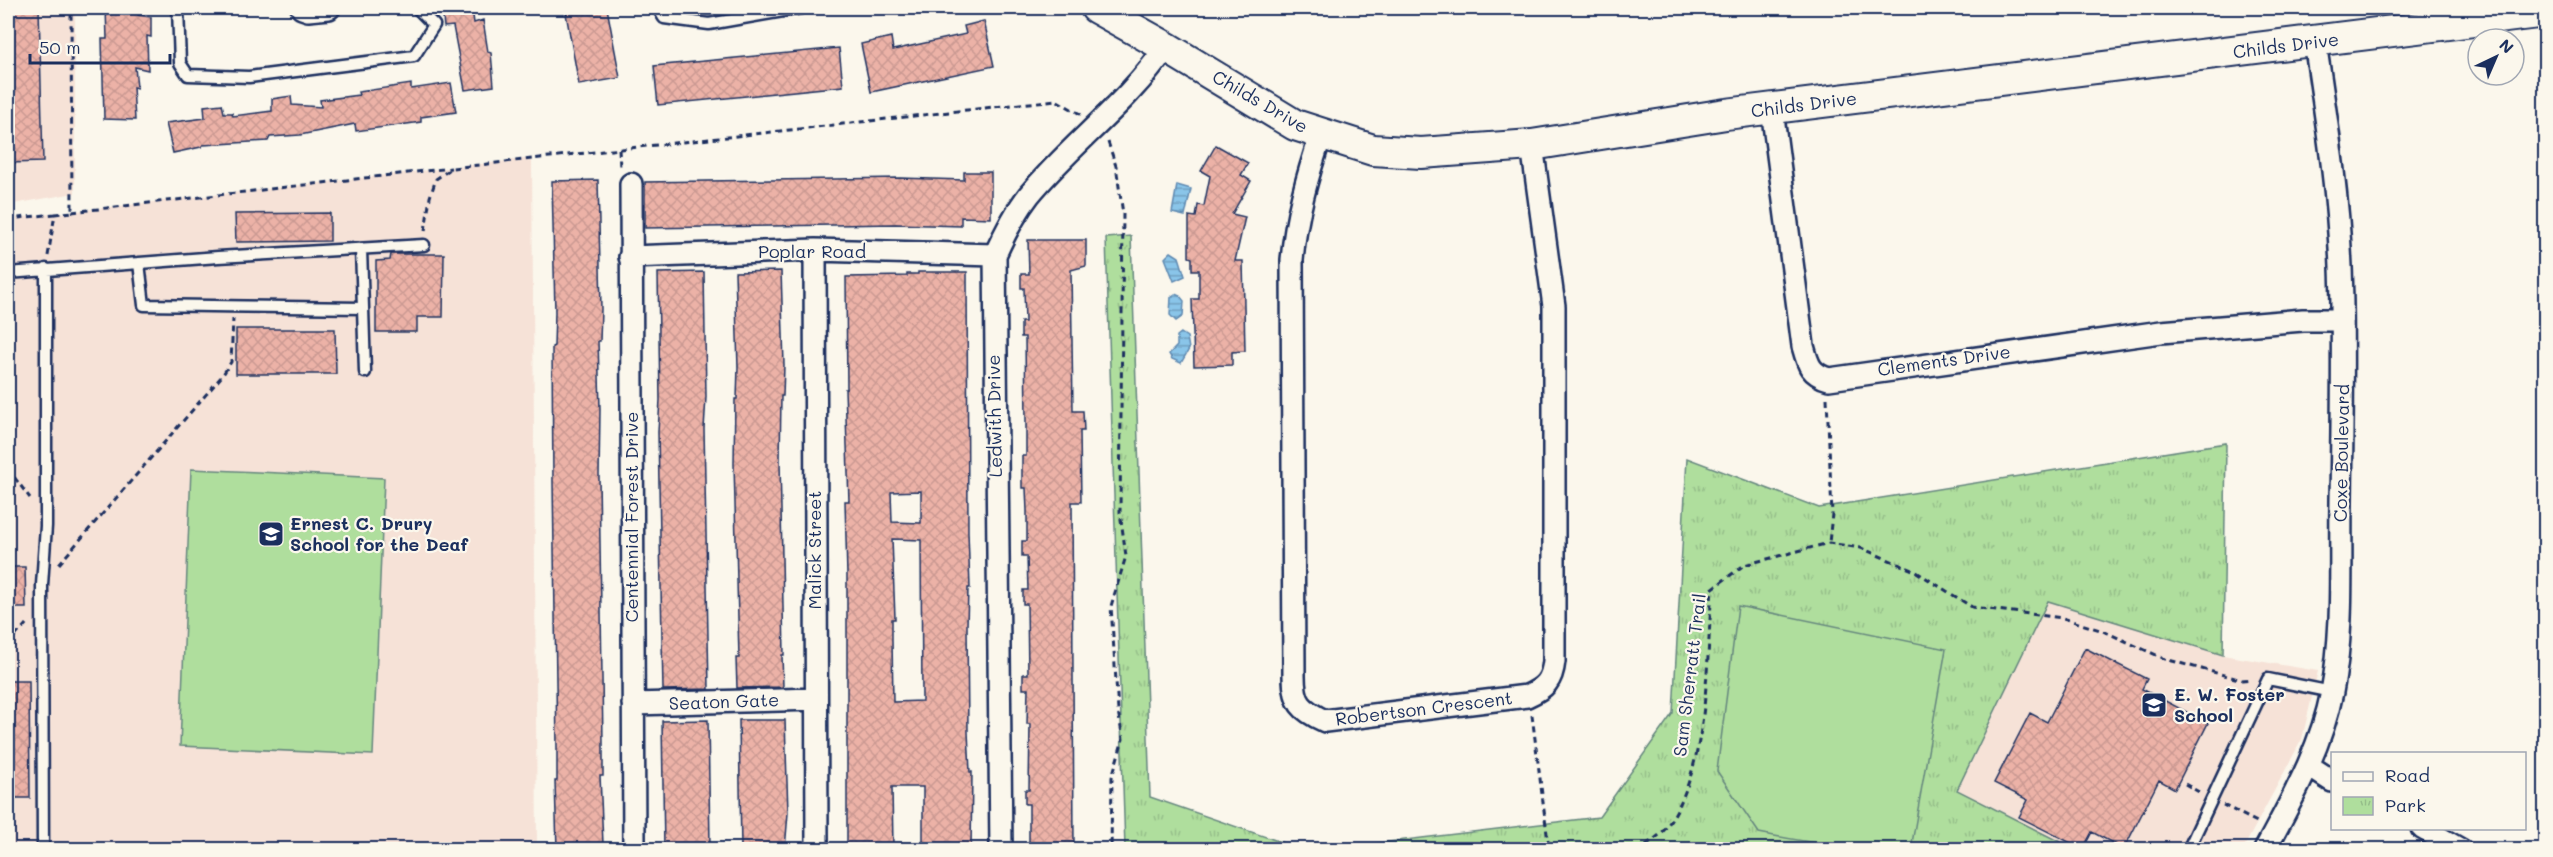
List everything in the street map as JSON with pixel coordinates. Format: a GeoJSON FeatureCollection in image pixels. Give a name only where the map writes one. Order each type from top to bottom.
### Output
{"type":"FeatureCollection","features":[{"type":"Feature","properties":{"kind":"street"},"geometry":{"type":"LineString","coordinates":[[302,8],[318,10],[329,8]]}},
{"type":"Feature","properties":{"kind":"street","name":"Childs Drive"},"geometry":{"type":"LineString","coordinates":[[1096,8],[1166,46],[1295,125],[1373,150],[1422,153],[1532,145],[1772,109],[2546,12]]}},
{"type":"Feature","properties":{"kind":"street","name":"Coxe Boulevard"},"geometry":{"type":"LineString","coordinates":[[2270,840],[2309,766],[2332,692],[2339,619],[2342,320],[2336,206],[2315,42]]}},
{"type":"Feature","properties":{"kind":"street"},"geometry":{"type":"LineString","coordinates":[[994,255],[1027,198],[1052,169],[1149,73],[1166,46]]}},
{"type":"Feature","properties":{"kind":"street"},"geometry":{"type":"LineString","coordinates":[[1772,109],[1803,346],[1809,368],[1817,376],[1829,379]]}},
{"type":"Feature","properties":{"kind":"street","name":"Robertson Crescent"},"geometry":{"type":"LineString","coordinates":[[1321,135],[1306,178],[1296,220],[1292,260],[1294,676],[1298,702],[1309,714],[1325,721],[1527,696],[1547,684],[1552,675],[1554,661],[1554,306],[1532,145]]}},
{"type":"Feature","properties":{"kind":"street","name":"Centennial Forest Drive"},"geometry":{"type":"LineString","coordinates":[[631,184],[634,849]]}},
{"type":"Feature","properties":{"kind":"street","name":"Poplar Road"},"geometry":{"type":"LineString","coordinates":[[630,257],[815,250],[994,255]]}},
{"type":"Feature","properties":{"kind":"street","name":"Malick Street"},"geometry":{"type":"LineString","coordinates":[[815,250],[817,849]]}},
{"type":"Feature","properties":{"kind":"street","name":"Ledwith Drive"},"geometry":{"type":"LineString","coordinates":[[994,255],[1001,849]]}},
{"type":"Feature","properties":{"kind":"street","name":"Clements Drive"},"geometry":{"type":"LineString","coordinates":[[1829,379],[2162,332],[2303,320],[2342,320]]}},
{"type":"Feature","properties":{"kind":"street","name":"Seaton Gate"},"geometry":{"type":"LineString","coordinates":[[633,704],[815,699]]}},
{"type":"Feature","properties":{"kind":"street"},"geometry":{"type":"LineString","coordinates":[[2309,766],[2331,780]]}},
{"type":"Feature","properties":{"kind":"street"},"geometry":{"type":"LineString","coordinates":[[2426,830],[2461,849]]}},
{"type":"Feature","properties":{"kind":"lane"},"geometry":{"type":"LineString","coordinates":[[178,8],[180,63],[188,75],[249,77],[414,56],[434,25],[417,8]]}},
{"type":"Feature","properties":{"kind":"lane"},"geometry":{"type":"LineString","coordinates":[[658,8],[664,18],[709,24],[801,8]]}},
{"type":"Feature","properties":{"kind":"lane"},"geometry":{"type":"LineString","coordinates":[[8,273],[424,245]]}},
{"type":"Feature","properties":{"kind":"lane"},"geometry":{"type":"LineString","coordinates":[[361,249],[365,372]]}},
{"type":"Feature","properties":{"kind":"lane"},"geometry":{"type":"LineString","coordinates":[[139,263],[144,305],[363,308]]}},
{"type":"Feature","properties":{"kind":"lane"},"geometry":{"type":"LineString","coordinates":[[44,849],[42,585],[46,526],[46,269]]}},
{"type":"Feature","properties":{"kind":"lane"},"geometry":{"type":"LineString","coordinates":[[2188,849],[2268,679],[2332,692]]}},
{"type":"Feature","properties":{"kind":"path"},"geometry":{"type":"LineString","coordinates":[[71,8],[72,212]]}},
{"type":"Feature","properties":{"kind":"path"},"geometry":{"type":"LineString","coordinates":[[8,219],[1056,100],[1099,125],[1110,146],[1116,166],[1123,214],[1120,512],[1126,556],[1111,606],[1118,711],[1123,739],[1112,777],[1111,849]]}},
{"type":"Feature","properties":{"kind":"path"},"geometry":{"type":"LineString","coordinates":[[424,245],[430,197],[436,179],[452,168]]}},
{"type":"Feature","properties":{"kind":"path"},"geometry":{"type":"LineString","coordinates":[[46,269],[55,214]]}},
{"type":"Feature","properties":{"kind":"path"},"geometry":{"type":"LineString","coordinates":[[42,585],[222,376],[231,362],[234,306]]}},
{"type":"Feature","properties":{"kind":"path"},"geometry":{"type":"LineString","coordinates":[[1829,379],[1826,410],[1832,514],[1829,543]]}},
{"type":"Feature","properties":{"kind":"path"},"geometry":{"type":"LineString","coordinates":[[8,470],[26,490],[46,526]]}},
{"type":"Feature","properties":{"kind":"path","name":"Sam Sherratt Trail"},"geometry":{"type":"LineString","coordinates":[[1511,849],[1549,847],[1640,849],[1664,830],[1688,789],[1701,725],[1712,589],[1744,565],[1829,543],[1861,548],[1915,571],[1972,606],[2063,618],[2103,631],[2165,659],[2242,680],[2268,679]]}},
{"type":"Feature","properties":{"kind":"path"},"geometry":{"type":"LineString","coordinates":[[8,644],[42,607]]}},
{"type":"Feature","properties":{"kind":"path"},"geometry":{"type":"LineString","coordinates":[[1527,696],[1534,720],[1549,847]]}},
{"type":"Feature","properties":{"kind":"path"},"geometry":{"type":"LineString","coordinates":[[2185,784],[2212,799],[2270,840]]}},
{"type":"Feature","properties":{"kind":"shaded area"},"geometry":{"type":"Polygon","coordinates":[[[8,8],[75,8],[75,193],[8,205],[8,8]]]}},
{"type":"Feature","properties":{"kind":"shaded area","name":"Ernest C. Drury School for the Deaf"},"geometry":{"type":"Polygon","coordinates":[[[532,158],[537,849],[8,849],[8,219],[532,158]]]}},
{"type":"Feature","properties":{"kind":"shaded area","name":"E. W. Foster School"},"geometry":{"type":"Polygon","coordinates":[[[2048,601],[2223,655],[2318,671],[2302,739],[2243,849],[2074,849],[1956,791],[2048,601]]]}},
{"type":"Feature","properties":{"kind":"green space"},"geometry":{"type":"Polygon","coordinates":[[[1131,236],[1150,797],[1301,849],[1125,849],[1106,238],[1131,236]]]}},
{"type":"Feature","properties":{"kind":"green space"},"geometry":{"type":"Polygon","coordinates":[[[2226,443],[2223,655],[2048,601],[1957,790],[2074,849],[1321,850],[1599,817],[1673,713],[1687,458],[1819,508],[2226,443]]]}},
{"type":"Feature","properties":{"kind":"green space"},"geometry":{"type":"Polygon","coordinates":[[[191,469],[384,478],[373,755],[180,746],[191,469]]]}},
{"type":"Feature","properties":{"kind":"green space"},"geometry":{"type":"Polygon","coordinates":[[[1738,606],[1946,649],[1911,849],[1835,846],[1759,833],[1717,771],[1738,606]]]}},
{"type":"Feature","properties":{"kind":"water"},"geometry":{"type":"Polygon","coordinates":[[[1177,185],[1191,189],[1185,216],[1172,213],[1177,185]]]}},
{"type":"Feature","properties":{"kind":"water"},"geometry":{"type":"Polygon","coordinates":[[[1171,252],[1179,257],[1185,276],[1174,281],[1165,258],[1171,252]]]}},
{"type":"Feature","properties":{"kind":"water"},"geometry":{"type":"Polygon","coordinates":[[[1175,294],[1184,301],[1183,316],[1176,321],[1170,315],[1171,297],[1175,294]]]}},
{"type":"Feature","properties":{"kind":"water"},"geometry":{"type":"Polygon","coordinates":[[[1181,333],[1187,337],[1189,349],[1181,363],[1172,359],[1169,354],[1177,346],[1177,336],[1181,333]]]}},
{"type":"Feature","properties":{"kind":"building"},"geometry":{"type":"Polygon","coordinates":[[[8,8],[39,8],[43,162],[8,163],[8,8]]]}},
{"type":"Feature","properties":{"kind":"building"},"geometry":{"type":"Polygon","coordinates":[[[106,8],[138,8],[138,15],[151,17],[151,37],[147,36],[148,70],[135,67],[137,88],[133,87],[135,120],[104,119],[102,39],[107,39],[106,8]]]}},
{"type":"Feature","properties":{"kind":"building"},"geometry":{"type":"Polygon","coordinates":[[[442,8],[472,8],[474,23],[483,20],[488,52],[491,53],[494,86],[465,90],[453,26],[444,27],[442,8]]]}},
{"type":"Feature","properties":{"kind":"building"},"geometry":{"type":"Polygon","coordinates":[[[565,8],[607,8],[620,78],[579,85],[565,8]]]}},
{"type":"Feature","properties":{"kind":"building"},"geometry":{"type":"Polygon","coordinates":[[[984,21],[994,66],[871,92],[861,44],[891,37],[893,50],[966,34],[964,26],[984,21]]]}},
{"type":"Feature","properties":{"kind":"building"},"geometry":{"type":"Polygon","coordinates":[[[839,48],[843,86],[658,105],[654,66],[839,48]]]}},
{"type":"Feature","properties":{"kind":"building"},"geometry":{"type":"Polygon","coordinates":[[[451,83],[456,112],[421,117],[421,122],[356,131],[355,124],[300,135],[270,137],[268,141],[203,145],[173,153],[166,123],[205,118],[204,106],[222,104],[224,113],[232,113],[233,116],[272,111],[272,99],[291,96],[292,105],[321,107],[320,100],[359,95],[358,92],[411,84],[411,89],[451,83]]]}},
{"type":"Feature","properties":{"kind":"building"},"geometry":{"type":"Polygon","coordinates":[[[1216,145],[1248,163],[1241,175],[1251,181],[1232,214],[1245,217],[1235,261],[1243,261],[1245,351],[1232,352],[1232,365],[1194,366],[1192,299],[1199,299],[1199,270],[1192,270],[1192,258],[1189,257],[1189,216],[1196,217],[1198,205],[1204,206],[1210,176],[1201,171],[1216,145]]]}},
{"type":"Feature","properties":{"kind":"building"},"geometry":{"type":"Polygon","coordinates":[[[964,172],[991,172],[991,218],[961,217],[961,226],[896,224],[645,228],[645,182],[900,178],[964,180],[964,172]]]}},
{"type":"Feature","properties":{"kind":"building"},"geometry":{"type":"Polygon","coordinates":[[[598,180],[601,309],[600,341],[598,341],[603,743],[603,776],[600,776],[603,844],[602,849],[557,849],[552,347],[554,346],[555,312],[552,181],[598,180]]]}},
{"type":"Feature","properties":{"kind":"building"},"geometry":{"type":"Polygon","coordinates":[[[330,213],[330,241],[236,242],[235,214],[330,213]]]}},
{"type":"Feature","properties":{"kind":"building"},"geometry":{"type":"Polygon","coordinates":[[[1028,240],[1086,240],[1086,266],[1071,270],[1073,411],[1083,411],[1084,431],[1080,431],[1081,502],[1072,502],[1074,849],[1029,849],[1029,804],[1025,804],[1025,790],[1029,790],[1030,724],[1027,724],[1028,689],[1023,689],[1023,674],[1028,674],[1027,604],[1023,604],[1023,590],[1028,590],[1027,556],[1022,556],[1022,541],[1027,541],[1027,511],[1026,488],[1022,488],[1022,456],[1026,456],[1026,422],[1025,337],[1021,337],[1021,322],[1025,322],[1024,288],[1021,288],[1021,274],[1029,274],[1028,240]]]}},
{"type":"Feature","properties":{"kind":"building"},"geometry":{"type":"Polygon","coordinates":[[[391,254],[444,254],[443,317],[417,317],[417,332],[376,332],[376,261],[390,260],[391,254]]]}},
{"type":"Feature","properties":{"kind":"building"},"geometry":{"type":"Polygon","coordinates":[[[781,271],[784,365],[780,461],[783,687],[737,688],[736,658],[739,658],[734,464],[738,367],[735,272],[781,271]]]}},
{"type":"Feature","properties":{"kind":"building"},"geometry":{"type":"Polygon","coordinates":[[[704,272],[706,397],[704,429],[709,689],[663,690],[658,432],[660,400],[658,273],[704,272]]]}},
{"type":"Feature","properties":{"kind":"building"},"geometry":{"type":"Polygon","coordinates":[[[918,272],[967,272],[970,588],[968,588],[967,626],[968,732],[970,772],[972,772],[971,849],[923,849],[923,787],[892,787],[893,849],[847,849],[845,501],[849,501],[845,389],[847,389],[846,277],[918,274],[918,272]],[[921,491],[891,492],[892,522],[921,523],[921,491]],[[892,539],[895,619],[892,619],[893,702],[922,701],[921,540],[892,539]]]}},
{"type":"Feature","properties":{"kind":"building"},"geometry":{"type":"Polygon","coordinates":[[[236,329],[335,329],[336,374],[236,374],[236,329]]]}},
{"type":"Feature","properties":{"kind":"building"},"geometry":{"type":"Polygon","coordinates":[[[8,567],[25,567],[26,608],[8,608],[8,567]]]}},
{"type":"Feature","properties":{"kind":"building"},"geometry":{"type":"Polygon","coordinates":[[[2085,648],[2147,679],[2142,689],[2208,723],[2175,789],[2159,780],[2124,849],[2092,832],[2083,849],[2019,817],[2028,800],[1994,783],[2030,713],[2047,722],[2085,648]]]}},
{"type":"Feature","properties":{"kind":"building"},"geometry":{"type":"Polygon","coordinates":[[[8,681],[29,681],[30,798],[8,798],[8,681]]]}},
{"type":"Feature","properties":{"kind":"building"},"geometry":{"type":"Polygon","coordinates":[[[708,720],[710,846],[708,849],[664,849],[662,721],[708,720]]]}},
{"type":"Feature","properties":{"kind":"building"},"geometry":{"type":"Polygon","coordinates":[[[739,720],[785,720],[788,813],[785,849],[741,849],[739,720]]]}},
{"type":"Feature","properties":{"kind":"place","name":"Ernest C. Drury School for the Deaf"},"geometry":{"type":"Point","coordinates":[271,534]}},
{"type":"Feature","properties":{"kind":"place","name":"E. W. Foster School"},"geometry":{"type":"Point","coordinates":[2154,705]}}]}
